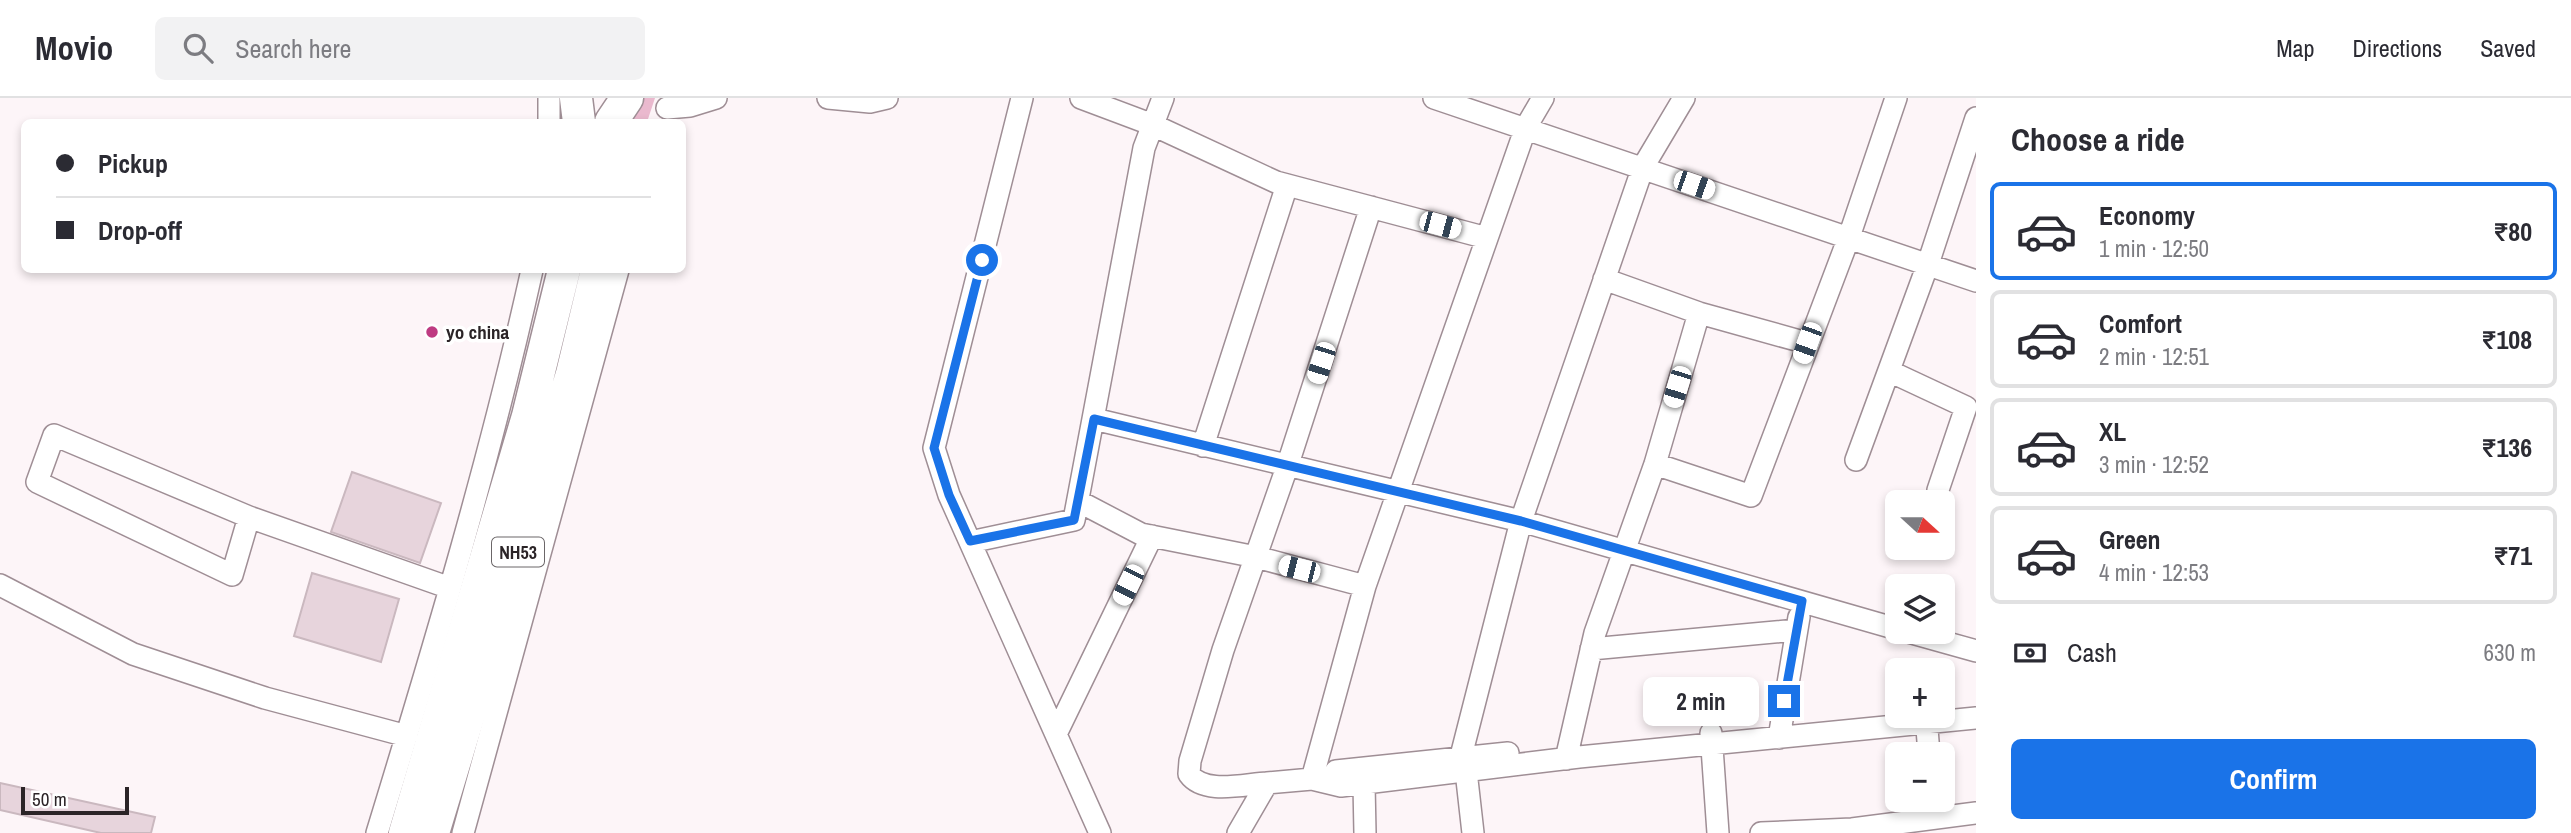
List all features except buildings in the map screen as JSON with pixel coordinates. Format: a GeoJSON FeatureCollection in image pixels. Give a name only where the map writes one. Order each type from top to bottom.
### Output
{"type":"FeatureCollection","features":[{"type":"Feature","properties":{"kind":"highway"},"geometry":{"type":"LineString","coordinates":[[576,98],[579,119]]}},
{"type":"Feature","properties":{"kind":"highway"},"geometry":{"type":"LineString","coordinates":[[606,98],[610,119]]}},
{"type":"Feature","properties":{"kind":"highway"},"geometry":{"type":"LineString","coordinates":[[612,119],[627,98]]}},
{"type":"Feature","properties":{"kind":"highway","name":"NH53"},"geometry":{"type":"LineString","coordinates":[[405,833],[528,416],[563,273]]}},
{"type":"Feature","properties":{"kind":"highway","name":"NH53"},"geometry":{"type":"LineString","coordinates":[[433,833],[572,374],[596,273]]}},
{"type":"Feature","properties":{"kind":"street"},"geometry":{"type":"LineString","coordinates":[[549,98],[549,119]]}},
{"type":"Feature","properties":{"kind":"street"},"geometry":{"type":"LineString","coordinates":[[665,110],[716,98]]}},
{"type":"Feature","properties":{"kind":"street"},"geometry":{"type":"LineString","coordinates":[[828,98],[870,102],[887,98]]}},
{"type":"Feature","properties":{"kind":"street"},"geometry":{"type":"LineString","coordinates":[[1022,98],[934,448],[949,495],[1100,833]]}},
{"type":"Feature","properties":{"kind":"street"},"geometry":{"type":"LineString","coordinates":[[1081,98],[1153,125],[1287,185],[1487,237]]}},
{"type":"Feature","properties":{"kind":"street"},"geometry":{"type":"LineString","coordinates":[[970,541],[1074,520],[1144,148],[1163,98]]}},
{"type":"Feature","properties":{"kind":"street"},"geometry":{"type":"LineString","coordinates":[[1434,98],[1976,281]]}},
{"type":"Feature","properties":{"kind":"street"},"geometry":{"type":"LineString","coordinates":[[1320,780],[1365,586],[1526,127],[1543,98]]}},
{"type":"Feature","properties":{"kind":"street"},"geometry":{"type":"LineString","coordinates":[[1473,833],[1464,764],[1521,521],[1643,167],[1684,98]]}},
{"type":"Feature","properties":{"kind":"street"},"geometry":{"type":"LineString","coordinates":[[1655,464],[1751,496],[1849,237],[1896,98]]}},
{"type":"Feature","properties":{"kind":"street"},"geometry":{"type":"LineString","coordinates":[[1856,460],[1975,126]]}},
{"type":"Feature","properties":{"kind":"street"},"geometry":{"type":"LineString","coordinates":[[1203,446],[1287,185]]}},
{"type":"Feature","properties":{"kind":"street"},"geometry":{"type":"LineString","coordinates":[[1371,207],[1287,467],[1223,650],[1190,761],[1189,775],[1194,781],[1210,786],[1320,780],[1341,786],[1464,764]]}},
{"type":"Feature","properties":{"kind":"street"},"geometry":{"type":"LineString","coordinates":[[377,833],[506,387],[531,273]]}},
{"type":"Feature","properties":{"kind":"street"},"geometry":{"type":"LineString","coordinates":[[463,833],[617,273]]}},
{"type":"Feature","properties":{"kind":"street"},"geometry":{"type":"LineString","coordinates":[[1604,279],[1699,313],[1807,343]]}},
{"type":"Feature","properties":{"kind":"street"},"geometry":{"type":"LineString","coordinates":[[1566,753],[1591,649],[1655,464],[1699,313]]}},
{"type":"Feature","properties":{"kind":"street"},"geometry":{"type":"LineString","coordinates":[[1889,371],[1965,407],[1938,490]]}},
{"type":"Feature","properties":{"kind":"street"},"geometry":{"type":"LineString","coordinates":[[1094,419],[1521,521],[1885,625]]}},
{"type":"Feature","properties":{"kind":"street"},"geometry":{"type":"LineString","coordinates":[[249,517],[232,575],[37,482],[54,435],[249,517],[450,588]]}},
{"type":"Feature","properties":{"kind":"street"},"geometry":{"type":"LineString","coordinates":[[1078,501],[1152,536],[1255,557],[1365,586]]}},
{"type":"Feature","properties":{"kind":"street"},"geometry":{"type":"LineString","coordinates":[[1057,732],[1152,536]]}},
{"type":"Feature","properties":{"kind":"street"},"geometry":{"type":"LineString","coordinates":[[0,584],[133,654],[265,698],[407,736]]}},
{"type":"Feature","properties":{"kind":"street"},"geometry":{"type":"LineString","coordinates":[[1780,731],[1802,601]]}},
{"type":"Feature","properties":{"kind":"street"},"geometry":{"type":"LineString","coordinates":[[1591,649],[1797,630]]}},
{"type":"Feature","properties":{"kind":"street"},"geometry":{"type":"LineString","coordinates":[[1951,644],[1976,651]]}},
{"type":"Feature","properties":{"kind":"street"},"geometry":{"type":"LineString","coordinates":[[1955,706],[1976,704]]}},
{"type":"Feature","properties":{"kind":"street"},"geometry":{"type":"LineString","coordinates":[[1320,780],[1336,771],[1464,764],[1711,739],[1885,715]]}},
{"type":"Feature","properties":{"kind":"street"},"geometry":{"type":"LineString","coordinates":[[1955,719],[1976,718]]}},
{"type":"Feature","properties":{"kind":"street"},"geometry":{"type":"LineString","coordinates":[[1780,731],[1885,723]]}},
{"type":"Feature","properties":{"kind":"street"},"geometry":{"type":"LineString","coordinates":[[1711,739],[1717,833]]}},
{"type":"Feature","properties":{"kind":"street"},"geometry":{"type":"LineString","coordinates":[[1237,833],[1267,783]]}},
{"type":"Feature","properties":{"kind":"street"},"geometry":{"type":"LineString","coordinates":[[1364,783],[1365,833]]}},
{"type":"Feature","properties":{"kind":"street"},"geometry":{"type":"LineString","coordinates":[[1761,833],[1852,831],[1976,813]]}},
{"type":"Feature","properties":{"kind":"shaded area"},"geometry":{"type":"Polygon","coordinates":[[[634,98],[655,98],[648,119],[629,119],[634,98]]]}},
{"type":"Feature","properties":{"kind":"place","name":"yo china"},"geometry":{"type":"Point","coordinates":[432,332]}},
{"type":"Feature","properties":{"kind":"route"},"geometry":{"type":"LineString","coordinates":[[982,260],[934,448],[949,495],[970,541],[1074,520],[1094,419],[1521,521],[1802,601],[1784,701]]}}]}
